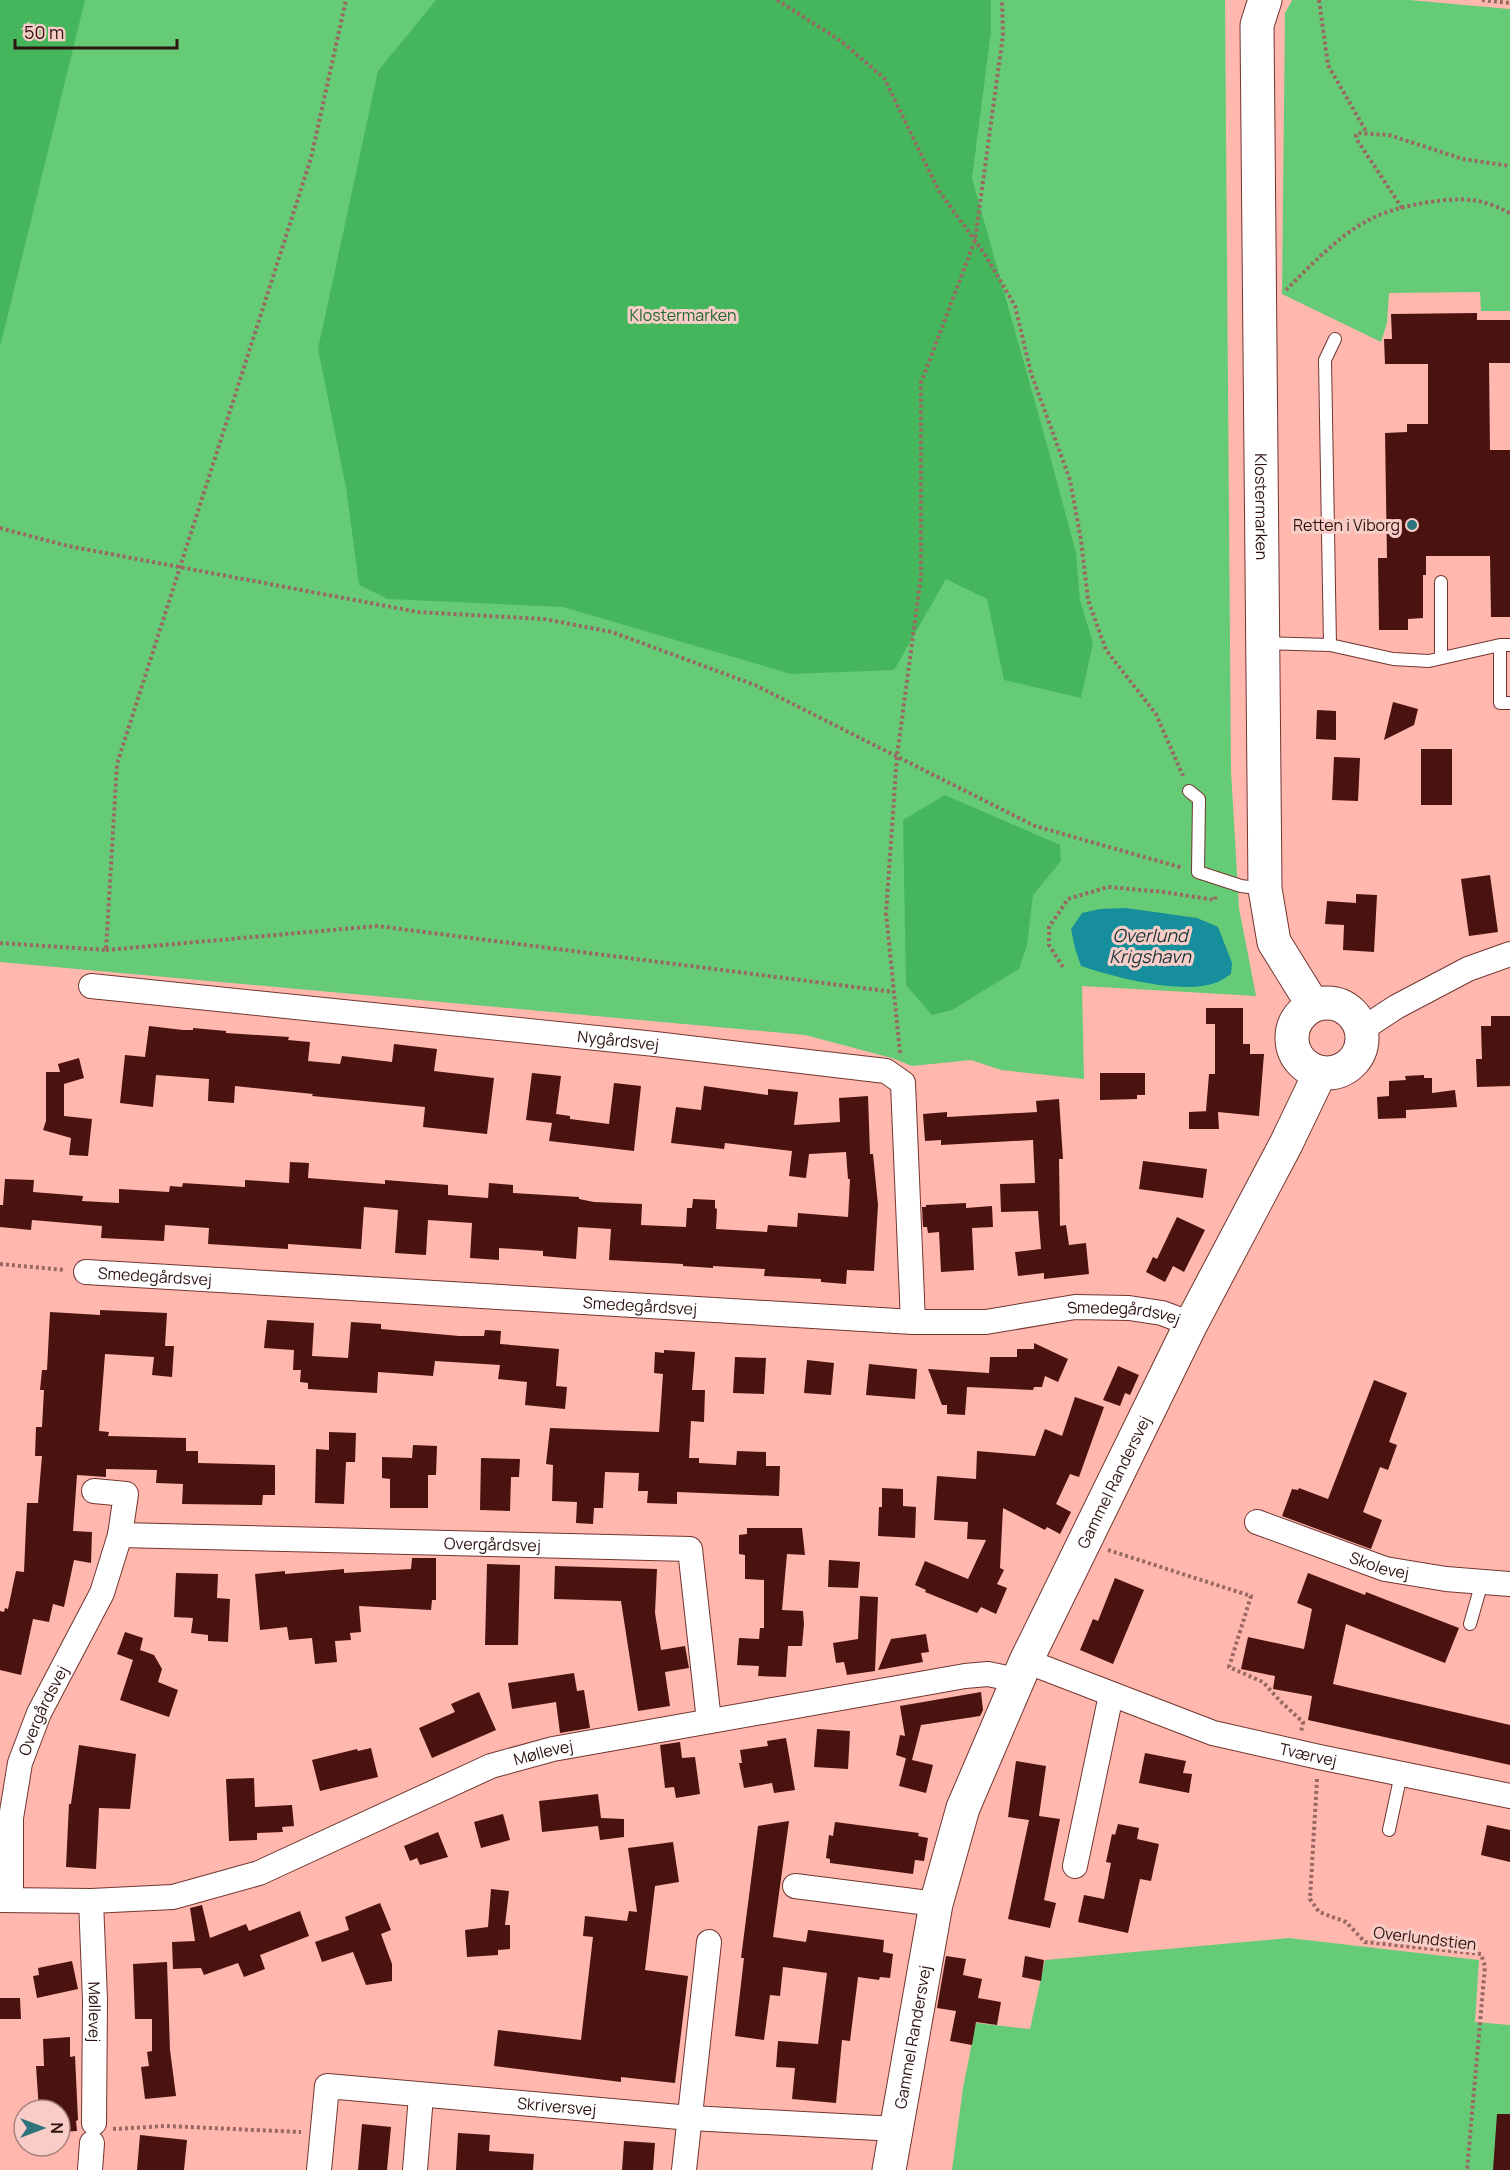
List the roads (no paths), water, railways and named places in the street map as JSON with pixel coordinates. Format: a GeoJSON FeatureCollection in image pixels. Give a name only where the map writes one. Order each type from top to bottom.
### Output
{"type":"FeatureCollection","features":[{"type":"Feature","properties":{"kind":"street","name":"Klostermarken"},"geometry":{"type":"LineString","coordinates":[[1265,0],[1257,25],[1265,889],[1275,942],[1313,1005]]}},
{"type":"Feature","properties":{"kind":"street"},"geometry":{"type":"LineString","coordinates":[[1360,1030],[1396,1007],[1468,969],[1510,954]]}},
{"type":"Feature","properties":{"kind":"street","name":"Nygårdsvej"},"geometry":{"type":"LineString","coordinates":[[90,986],[655,1044],[886,1071],[903,1083],[913,1323]]}},
{"type":"Feature","properties":{"kind":"street"},"geometry":{"type":"LineString","coordinates":[[1331,1003],[1339,1005],[1352,1014],[1360,1030],[1360,1047],[1357,1056],[1347,1067],[1336,1072],[1320,1073],[1311,1070],[1302,1063],[1292,1046],[1292,1035],[1297,1019],[1313,1005],[1331,1003]]}},
{"type":"Feature","properties":{"kind":"street","name":"Gammel Randersvej"},"geometry":{"type":"LineString","coordinates":[[889,2170],[936,1904],[963,1808],[1022,1671],[1191,1324],[1286,1144],[1320,1073]]}},
{"type":"Feature","properties":{"kind":"street","name":"Smedegårdsvej"},"geometry":{"type":"LineString","coordinates":[[86,1272],[913,1323],[986,1322],[1075,1307],[1129,1308],[1162,1313],[1191,1324]]}},
{"type":"Feature","properties":{"kind":"street","name":"Overgårdsvej"},"geometry":{"type":"LineString","coordinates":[[5,1900],[10,1818],[20,1763],[39,1713],[102,1593],[120,1534],[126,1494],[94,1491]]}},
{"type":"Feature","properties":{"kind":"street","name":"Skolevej"},"geometry":{"type":"LineString","coordinates":[[1257,1522],[1385,1569],[1446,1579],[1510,1584]]}},
{"type":"Feature","properties":{"kind":"street","name":"Overgårdsvej"},"geometry":{"type":"LineString","coordinates":[[120,1534],[690,1548],[709,1722]]}},
{"type":"Feature","properties":{"kind":"street","name":"Møllevej"},"geometry":{"type":"LineString","coordinates":[[5,1900],[90,1901],[173,1897],[259,1873],[491,1766],[553,1749],[965,1676],[1022,1671]]}},
{"type":"Feature","properties":{"kind":"street","name":"Tværvej"},"geometry":{"type":"LineString","coordinates":[[1022,1671],[1111,1695],[1213,1733],[1510,1797]]}},
{"type":"Feature","properties":{"kind":"street"},"geometry":{"type":"LineString","coordinates":[[1075,1866],[1111,1695]]}},
{"type":"Feature","properties":{"kind":"street"},"geometry":{"type":"LineString","coordinates":[[795,1886],[936,1904]]}},
{"type":"Feature","properties":{"kind":"street","name":"Møllevej"},"geometry":{"type":"LineString","coordinates":[[90,1901],[99,2132],[90,2170]]}},
{"type":"Feature","properties":{"kind":"street"},"geometry":{"type":"LineString","coordinates":[[684,2170],[709,1942]]}},
{"type":"Feature","properties":{"kind":"street","name":"Skriversvej"},"geometry":{"type":"LineString","coordinates":[[319,2170],[327,2086],[691,2118],[896,2129]]}},
{"type":"Feature","properties":{"kind":"street"},"geometry":{"type":"LineString","coordinates":[[416,2170],[421,2096]]}},
{"type":"Feature","properties":{"kind":"lane"},"geometry":{"type":"LineString","coordinates":[[1330,645],[1325,360],[1335,339]]}},
{"type":"Feature","properties":{"kind":"lane"},"geometry":{"type":"LineString","coordinates":[[1441,582],[1441,658]]}},
{"type":"Feature","properties":{"kind":"lane"},"geometry":{"type":"LineString","coordinates":[[1264,643],[1330,645],[1393,659],[1429,661],[1505,645],[1500,703],[1510,703]]}},
{"type":"Feature","properties":{"kind":"lane"},"geometry":{"type":"LineString","coordinates":[[1189,791],[1199,799],[1198,872],[1241,886],[1265,889]]}},
{"type":"Feature","properties":{"kind":"lane"},"geometry":{"type":"LineString","coordinates":[[1470,1624],[1482,1582]]}},
{"type":"Feature","properties":{"kind":"lane"},"geometry":{"type":"LineString","coordinates":[[1389,1830],[1401,1774]]}},
{"type":"Feature","properties":{"kind":"water","name":"Overlund Krigshavn"},"geometry":{"type":"Polygon","coordinates":[[[1126,908],[1197,918],[1218,927],[1232,963],[1231,974],[1215,983],[1185,987],[1148,983],[1081,966],[1071,929],[1082,913],[1100,909],[1126,908]]]}},
{"type":"Feature","properties":{"kind":"place","name":"Retten i Viborg"},"geometry":{"type":"Point","coordinates":[1412,525]}}]}
